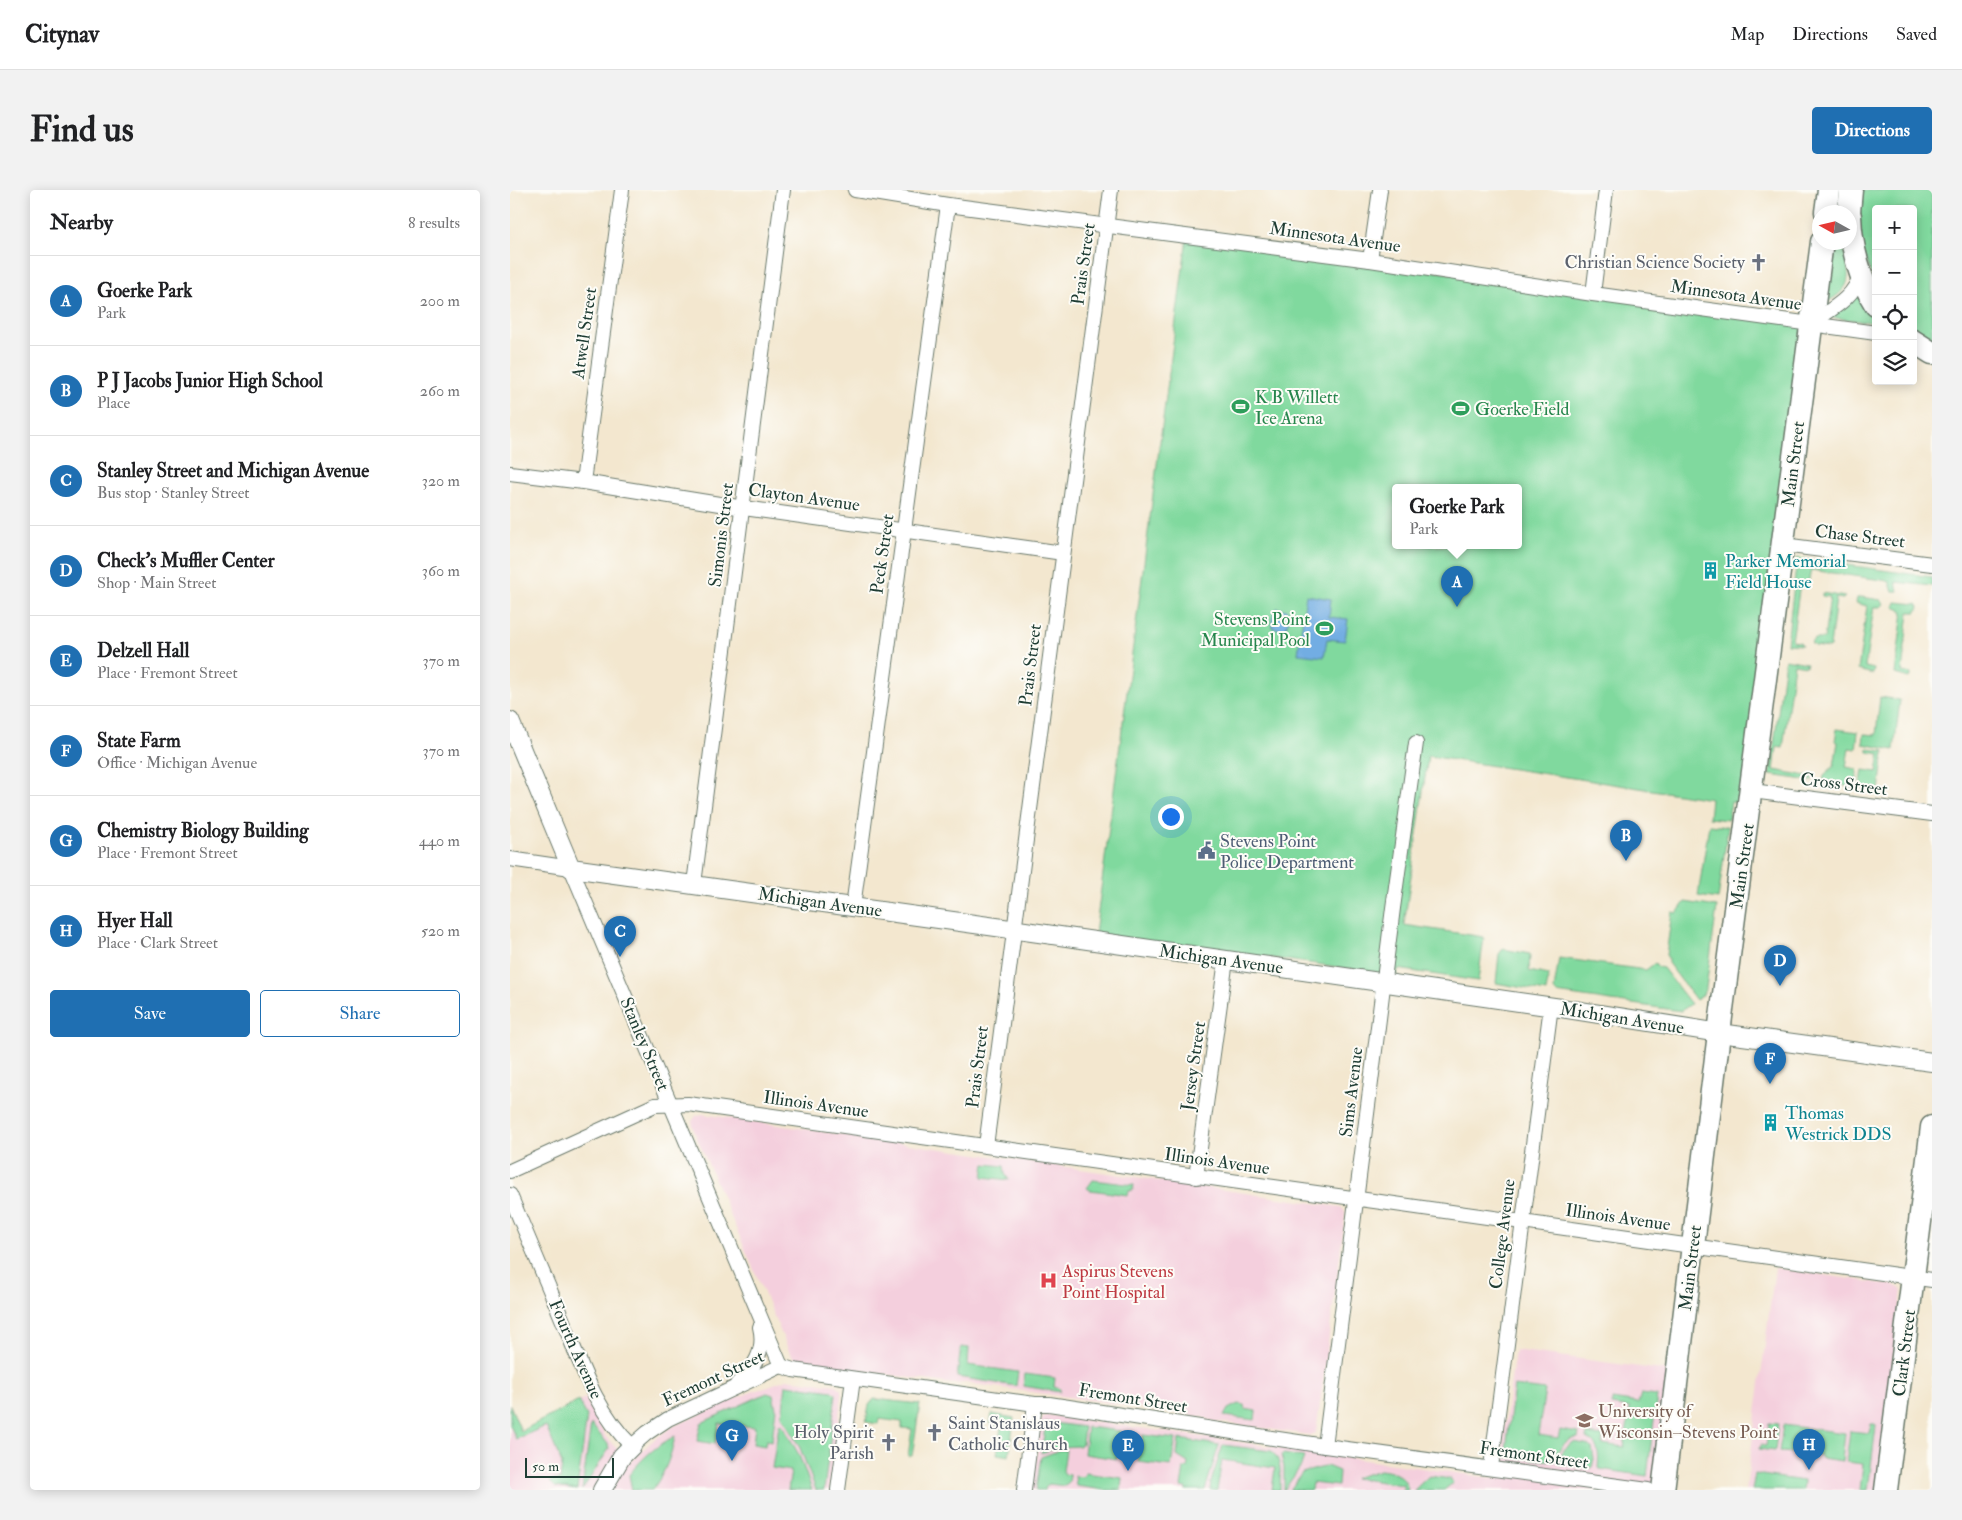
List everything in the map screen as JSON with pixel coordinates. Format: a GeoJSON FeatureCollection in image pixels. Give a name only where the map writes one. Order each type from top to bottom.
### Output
{"type":"FeatureCollection","features":[{"type":"Feature","properties":{"kind":"main road"},"geometry":{"type":"LineString","coordinates":[[1827,205],[1829,190]]}},
{"type":"Feature","properties":{"kind":"main road","name":"Main Street"},"geometry":{"type":"LineString","coordinates":[[1662,1490],[1821,250]]}},
{"type":"Feature","properties":{"kind":"main road"},"geometry":{"type":"LineString","coordinates":[[1855,250],[1861,273],[1872,296]]}},
{"type":"Feature","properties":{"kind":"main road"},"geometry":{"type":"LineString","coordinates":[[1917,343],[1932,353]]}},
{"type":"Feature","properties":{"kind":"main road","name":"Clark Street"},"geometry":{"type":"LineString","coordinates":[[1886,1490],[1923,1279],[1932,1127]]}},
{"type":"Feature","properties":{"kind":"street","name":"Atwell Street"},"geometry":{"type":"LineString","coordinates":[[583,482],[622,190]]}},
{"type":"Feature","properties":{"kind":"street","name":"Simonis Street"},"geometry":{"type":"LineString","coordinates":[[694,884],[784,190]]}},
{"type":"Feature","properties":{"kind":"street","name":"Minnesota Avenue"},"geometry":{"type":"LineString","coordinates":[[855,190],[948,206],[1370,260],[1593,294],[1872,332]]}},
{"type":"Feature","properties":{"kind":"street","name":"Prais Street"},"geometry":{"type":"LineString","coordinates":[[986,1146],[1111,190]]}},
{"type":"Feature","properties":{"kind":"street"},"geometry":{"type":"LineString","coordinates":[[1370,260],[1380,190]]}},
{"type":"Feature","properties":{"kind":"street"},"geometry":{"type":"LineString","coordinates":[[1593,294],[1606,190]]}},
{"type":"Feature","properties":{"kind":"street","name":"Peck Street"},"geometry":{"type":"LineString","coordinates":[[853,907],[948,206]]}},
{"type":"Feature","properties":{"kind":"street","name":"Minnesota Avenue"},"geometry":{"type":"LineString","coordinates":[[1810,324],[1851,294],[1857,287],[1861,273]]}},
{"type":"Feature","properties":{"kind":"street","name":"Clayton Avenue"},"geometry":{"type":"LineString","coordinates":[[510,473],[583,482],[744,508],[904,529],[1063,553]]}},
{"type":"Feature","properties":{"kind":"street","name":"Chase Street"},"geometry":{"type":"LineString","coordinates":[[1783,545],[1932,564]]}},
{"type":"Feature","properties":{"kind":"street","name":"Stanley Street"},"geometry":{"type":"LineString","coordinates":[[510,721],[570,868],[781,1366]]}},
{"type":"Feature","properties":{"kind":"street","name":"Sims Avenue"},"geometry":{"type":"LineString","coordinates":[[1325,1446],[1416,743]]}},
{"type":"Feature","properties":{"kind":"street","name":"Cross Street"},"geometry":{"type":"LineString","coordinates":[[1752,791],[1932,814]]}},
{"type":"Feature","properties":{"kind":"street","name":"Michigan Avenue"},"geometry":{"type":"LineString","coordinates":[[510,860],[1014,929],[1551,1006],[1720,1033],[1932,1062]]}},
{"type":"Feature","properties":{"kind":"street","name":"Jersey Street"},"geometry":{"type":"LineString","coordinates":[[1196,1177],[1226,960]]}},
{"type":"Feature","properties":{"kind":"street","name":"College Avenue"},"geometry":{"type":"LineString","coordinates":[[1491,1467],[1551,1006]]}},
{"type":"Feature","properties":{"kind":"street","name":"Illinois Avenue"},"geometry":{"type":"LineString","coordinates":[[510,1171],[655,1105],[688,1104],[1923,1279]]}},
{"type":"Feature","properties":{"kind":"street","name":"Fourth Avenue"},"geometry":{"type":"LineString","coordinates":[[510,1195],[590,1386],[607,1416],[632,1446]]}},
{"type":"Feature","properties":{"kind":"street"},"geometry":{"type":"LineString","coordinates":[[729,1391],[752,1368],[762,1348],[755,1303]]}},
{"type":"Feature","properties":{"kind":"street","name":"Fremont Street"},"geometry":{"type":"LineString","coordinates":[[632,1446],[668,1419],[781,1366],[793,1370],[853,1379],[1035,1404],[1049,1404],[1325,1446],[1491,1467],[1648,1490]]}},
{"type":"Feature","properties":{"kind":"street"},"geometry":{"type":"LineString","coordinates":[[838,1490],[853,1379]]}},
{"type":"Feature","properties":{"kind":"street"},"geometry":{"type":"LineString","coordinates":[[1024,1490],[1035,1404]]}},
{"type":"Feature","properties":{"kind":"street"},"geometry":{"type":"LineString","coordinates":[[602,1490],[612,1470],[632,1446]]}},
{"type":"Feature","properties":{"kind":"shaded area","name":"Aspirus Stevens Point Hospital"},"geometry":{"type":"Polygon","coordinates":[[[702,1114],[1341,1207],[1345,1212],[1345,1217],[1316,1433],[1310,1435],[1212,1421],[1202,1417],[1097,1401],[966,1383],[953,1384],[801,1362],[793,1357],[789,1351],[694,1131],[692,1121],[696,1116],[702,1114]]]}},
{"type":"Feature","properties":{"kind":"shaded area","name":"University of Wisconsin–Stevens Point"},"geometry":{"type":"Polygon","coordinates":[[[1775,1268],[1893,1285],[1902,1289],[1878,1490],[1746,1490],[1775,1268]]]}},
{"type":"Feature","properties":{"kind":"shaded area","name":"University of Wisconsin–Stevens Point"},"geometry":{"type":"Polygon","coordinates":[[[1515,1350],[1669,1371],[1653,1490],[1032,1490],[1041,1422],[1043,1417],[1048,1415],[1498,1479],[1515,1350]]]}},
{"type":"Feature","properties":{"kind":"shaded area"},"geometry":{"type":"Polygon","coordinates":[[[787,1379],[836,1385],[841,1390],[829,1490],[510,1490],[510,1405],[521,1431],[585,1398],[606,1437],[630,1463],[651,1442],[672,1427],[741,1396],[787,1379]]]}},
{"type":"Feature","properties":{"kind":"green space"},"geometry":{"type":"Polygon","coordinates":[[[1859,190],[1932,190],[1932,351],[1917,338],[1917,205],[1872,205],[1872,277],[1860,244],[1859,190]]]}},
{"type":"Feature","properties":{"kind":"green space"},"geometry":{"type":"Polygon","coordinates":[[[1187,237],[1810,324],[1749,804],[1731,802],[1728,820],[1709,818],[1711,799],[1428,756],[1404,925],[1484,937],[1478,981],[1398,969],[1397,975],[1095,934],[1187,237]]]}},
{"type":"Feature","properties":{"kind":"green space"},"geometry":{"type":"Polygon","coordinates":[[[1828,250],[1844,250],[1848,272],[1846,286],[1834,298],[1823,304],[1828,250]]]}},
{"type":"Feature","properties":{"kind":"green space"},"geometry":{"type":"Polygon","coordinates":[[[1858,296],[1861,297],[1872,317],[1872,322],[1828,317],[1858,296]]]}},
{"type":"Feature","properties":{"kind":"green space"},"geometry":{"type":"Polygon","coordinates":[[[1797,558],[1932,577],[1932,586],[1896,582],[1898,591],[1893,591],[1889,581],[1811,570],[1808,584],[1800,584],[1792,641],[1800,642],[1802,645],[1787,644],[1797,558]]]}},
{"type":"Feature","properties":{"kind":"green space"},"geometry":{"type":"Polygon","coordinates":[[[1822,593],[1845,597],[1843,599],[1836,598],[1830,647],[1828,648],[1814,646],[1811,643],[1814,639],[1824,639],[1830,597],[1822,596],[1822,593]]]}},
{"type":"Feature","properties":{"kind":"green space"},"geometry":{"type":"Polygon","coordinates":[[[1857,598],[1881,600],[1884,604],[1881,607],[1874,607],[1865,667],[1874,669],[1873,674],[1858,670],[1867,606],[1856,603],[1857,598]]]}},
{"type":"Feature","properties":{"kind":"green space"},"geometry":{"type":"Polygon","coordinates":[[[1896,602],[1917,604],[1919,607],[1917,612],[1909,612],[1902,672],[1911,674],[1909,678],[1895,674],[1903,611],[1894,607],[1896,602]]]}},
{"type":"Feature","properties":{"kind":"green space"},"geometry":{"type":"Polygon","coordinates":[[[1785,659],[1807,663],[1806,666],[1794,664],[1783,748],[1777,747],[1774,770],[1812,777],[1812,781],[1770,775],[1785,659]]]}},
{"type":"Feature","properties":{"kind":"green space"},"geometry":{"type":"Polygon","coordinates":[[[1880,697],[1900,700],[1894,750],[1863,744],[1864,734],[1876,735],[1880,697]]]}},
{"type":"Feature","properties":{"kind":"green space"},"geometry":{"type":"Polygon","coordinates":[[[1837,729],[1858,732],[1856,749],[1849,748],[1846,767],[1857,769],[1857,788],[1823,782],[1824,775],[1834,766],[1838,742],[1835,741],[1837,729]]]}},
{"type":"Feature","properties":{"kind":"green space"},"geometry":{"type":"Polygon","coordinates":[[[1868,749],[1884,751],[1879,791],[1860,788],[1863,770],[1877,772],[1880,754],[1868,752],[1868,749]]]}},
{"type":"Feature","properties":{"kind":"green space"},"geometry":{"type":"Polygon","coordinates":[[[1709,825],[1728,827],[1718,899],[1698,896],[1709,825]]]}},
{"type":"Feature","properties":{"kind":"green space"},"geometry":{"type":"Polygon","coordinates":[[[1685,902],[1717,907],[1706,988],[1702,996],[1696,1000],[1668,963],[1666,955],[1672,912],[1677,913],[1685,902]]]}},
{"type":"Feature","properties":{"kind":"green space"},"geometry":{"type":"Polygon","coordinates":[[[1503,949],[1530,954],[1529,971],[1549,975],[1546,992],[1496,983],[1499,954],[1503,949]]]}},
{"type":"Feature","properties":{"kind":"green space"},"geometry":{"type":"Polygon","coordinates":[[[1559,958],[1646,970],[1655,963],[1658,967],[1663,968],[1691,1004],[1681,1011],[1556,993],[1554,990],[1559,958]]]}},
{"type":"Feature","properties":{"kind":"green space"},"geometry":{"type":"Polygon","coordinates":[[[985,1164],[1004,1166],[1005,1174],[1009,1180],[983,1177],[985,1164]]]}},
{"type":"Feature","properties":{"kind":"green space"},"geometry":{"type":"Polygon","coordinates":[[[1093,1180],[1134,1185],[1133,1190],[1129,1191],[1128,1195],[1090,1190],[1087,1188],[1093,1180]]]}},
{"type":"Feature","properties":{"kind":"green space"},"geometry":{"type":"Polygon","coordinates":[[[961,1347],[969,1348],[968,1365],[1018,1372],[1016,1386],[957,1377],[961,1347]]]}},
{"type":"Feature","properties":{"kind":"green space"},"geometry":{"type":"Polygon","coordinates":[[[1025,1374],[1055,1378],[1054,1387],[1060,1389],[1060,1392],[1023,1386],[1025,1374]]]}},
{"type":"Feature","properties":{"kind":"green space"},"geometry":{"type":"Polygon","coordinates":[[[786,1385],[833,1391],[836,1394],[824,1490],[816,1490],[800,1448],[782,1416],[786,1385]]]}},
{"type":"Feature","properties":{"kind":"green space"},"geometry":{"type":"Polygon","coordinates":[[[1514,1386],[1545,1390],[1538,1435],[1558,1438],[1560,1430],[1579,1433],[1578,1438],[1569,1440],[1563,1445],[1554,1461],[1505,1457],[1514,1386]]]}},
{"type":"Feature","properties":{"kind":"green space"},"geometry":{"type":"Polygon","coordinates":[[[767,1393],[773,1395],[776,1408],[772,1441],[766,1440],[765,1446],[753,1444],[755,1427],[719,1423],[715,1444],[697,1441],[701,1423],[767,1393]]]}},
{"type":"Feature","properties":{"kind":"green space"},"geometry":{"type":"Polygon","coordinates":[[[1641,1394],[1657,1396],[1647,1476],[1598,1468],[1598,1451],[1594,1444],[1586,1438],[1587,1434],[1603,1436],[1602,1444],[1624,1447],[1630,1408],[1612,1405],[1612,1399],[1638,1403],[1641,1394]]]}},
{"type":"Feature","properties":{"kind":"green space"},"geometry":{"type":"Polygon","coordinates":[[[874,1399],[920,1404],[912,1456],[908,1456],[912,1429],[902,1428],[902,1422],[879,1419],[878,1424],[866,1422],[869,1405],[874,1399]]]}},
{"type":"Feature","properties":{"kind":"green space"},"geometry":{"type":"Polygon","coordinates":[[[579,1401],[587,1416],[577,1490],[555,1487],[550,1482],[560,1480],[562,1464],[546,1426],[516,1439],[510,1425],[510,1405],[521,1431],[579,1401]]]}},
{"type":"Feature","properties":{"kind":"green space"},"geometry":{"type":"Polygon","coordinates":[[[1238,1404],[1244,1405],[1245,1409],[1256,1411],[1255,1420],[1224,1416],[1228,1409],[1238,1404]]]}},
{"type":"Feature","properties":{"kind":"green space"},"geometry":{"type":"Polygon","coordinates":[[[992,1414],[1014,1418],[1009,1456],[997,1454],[1001,1427],[990,1424],[992,1414]]]}},
{"type":"Feature","properties":{"kind":"green space"},"geometry":{"type":"Polygon","coordinates":[[[1046,1422],[1084,1427],[1082,1444],[1079,1446],[1060,1447],[1041,1453],[1046,1422]]]}},
{"type":"Feature","properties":{"kind":"green space"},"geometry":{"type":"Polygon","coordinates":[[[1769,1423],[1778,1424],[1775,1451],[1759,1449],[1760,1445],[1766,1446],[1769,1423]]]}},
{"type":"Feature","properties":{"kind":"green space"},"geometry":{"type":"Polygon","coordinates":[[[591,1424],[608,1444],[609,1449],[582,1490],[591,1424]]]}},
{"type":"Feature","properties":{"kind":"green space"},"geometry":{"type":"Polygon","coordinates":[[[782,1424],[799,1455],[812,1490],[788,1490],[791,1471],[772,1468],[779,1425],[782,1424]]]}},
{"type":"Feature","properties":{"kind":"green space"},"geometry":{"type":"Polygon","coordinates":[[[1871,1424],[1876,1426],[1868,1490],[1860,1490],[1863,1464],[1846,1462],[1850,1431],[1869,1433],[1871,1424]]]}},
{"type":"Feature","properties":{"kind":"green space"},"geometry":{"type":"Polygon","coordinates":[[[1783,1425],[1845,1433],[1842,1461],[1821,1458],[1821,1455],[1779,1452],[1783,1425]]]}},
{"type":"Feature","properties":{"kind":"green space"},"geometry":{"type":"Polygon","coordinates":[[[1087,1427],[1121,1431],[1117,1459],[1084,1454],[1087,1427]]]}},
{"type":"Feature","properties":{"kind":"green space"},"geometry":{"type":"Polygon","coordinates":[[[1143,1435],[1176,1439],[1171,1466],[1138,1462],[1143,1435]]]}},
{"type":"Feature","properties":{"kind":"green space"},"geometry":{"type":"Polygon","coordinates":[[[675,1436],[667,1465],[652,1490],[632,1490],[629,1475],[650,1453],[675,1436]]]}},
{"type":"Feature","properties":{"kind":"green space"},"geometry":{"type":"Polygon","coordinates":[[[1179,1439],[1219,1445],[1205,1490],[1186,1490],[1186,1488],[1181,1487],[1184,1468],[1187,1468],[1188,1463],[1177,1456],[1179,1439]]]}},
{"type":"Feature","properties":{"kind":"green space"},"geometry":{"type":"Polygon","coordinates":[[[1574,1442],[1586,1444],[1592,1448],[1594,1458],[1592,1468],[1560,1464],[1560,1457],[1563,1451],[1574,1442]]]}},
{"type":"Feature","properties":{"kind":"green space"},"geometry":{"type":"Polygon","coordinates":[[[1223,1445],[1271,1451],[1279,1464],[1280,1490],[1272,1490],[1275,1468],[1222,1460],[1217,1490],[1210,1490],[1223,1445]]]}},
{"type":"Feature","properties":{"kind":"green space"},"geometry":{"type":"Polygon","coordinates":[[[1060,1450],[1066,1450],[1063,1471],[1065,1474],[1070,1475],[1069,1483],[1065,1486],[1049,1484],[1045,1490],[1036,1490],[1041,1457],[1060,1450]]]}},
{"type":"Feature","properties":{"kind":"green space"},"geometry":{"type":"Polygon","coordinates":[[[1281,1455],[1304,1457],[1301,1466],[1284,1490],[1284,1467],[1281,1455]]]}},
{"type":"Feature","properties":{"kind":"green space"},"geometry":{"type":"Polygon","coordinates":[[[1327,1466],[1339,1471],[1338,1486],[1312,1483],[1311,1490],[1290,1490],[1302,1473],[1327,1466]]]}},
{"type":"Feature","properties":{"kind":"green space"},"geometry":{"type":"Polygon","coordinates":[[[1380,1470],[1398,1475],[1405,1481],[1408,1490],[1403,1490],[1403,1485],[1354,1478],[1380,1470]]]}},
{"type":"Feature","properties":{"kind":"green space"},"geometry":{"type":"Polygon","coordinates":[[[1085,1473],[1122,1478],[1121,1490],[1104,1490],[1076,1486],[1075,1476],[1084,1477],[1085,1473]]]}},
{"type":"Feature","properties":{"kind":"green space"},"geometry":{"type":"Polygon","coordinates":[[[1755,1474],[1804,1481],[1803,1490],[1752,1490],[1755,1474]]]}},
{"type":"Feature","properties":{"kind":"green space"},"geometry":{"type":"Polygon","coordinates":[[[1429,1476],[1451,1479],[1453,1483],[1444,1490],[1414,1490],[1429,1476]]]}},
{"type":"Feature","properties":{"kind":"water","name":"Stevens Point Municipal Pool"},"geometry":{"type":"Polygon","coordinates":[[[1306,595],[1331,599],[1329,617],[1348,619],[1345,641],[1327,639],[1324,657],[1298,654],[1306,595]]]}},
{"type":"Feature","properties":{"kind":"water"},"geometry":{"type":"Polygon","coordinates":[[[1277,608],[1287,610],[1289,620],[1285,630],[1273,628],[1272,618],[1277,608]]]}},
{"type":"Feature","properties":{"kind":"place","name":"Christian Science Society"},"geometry":{"type":"Point","coordinates":[1759,262]}},
{"type":"Feature","properties":{"kind":"place","name":"K B Willett Ice Arena"},"geometry":{"type":"Point","coordinates":[1241,407]}},
{"type":"Feature","properties":{"kind":"place","name":"Goerke Field"},"geometry":{"type":"Point","coordinates":[1461,409]}},
{"type":"Feature","properties":{"kind":"place","name":"Parker Memorial Field House"},"geometry":{"type":"Point","coordinates":[1711,571]}},
{"type":"Feature","properties":{"kind":"place","name":"Goerke Park"},"geometry":{"type":"Point","coordinates":[1457,607]}},
{"type":"Feature","properties":{"kind":"place","name":"Stevens Point Municipal Pool"},"geometry":{"type":"Point","coordinates":[1324,629]}},
{"type":"Feature","properties":{"kind":"place","name":"Stevens Point Police Department"},"geometry":{"type":"Point","coordinates":[1206,851]}},
{"type":"Feature","properties":{"kind":"place","name":"P J Jacobs Junior High School"},"geometry":{"type":"Point","coordinates":[1626,861]}},
{"type":"Feature","properties":{"kind":"place","name":"Stanley Street and Michigan Avenue"},"geometry":{"type":"Point","coordinates":[620,957]}},
{"type":"Feature","properties":{"kind":"place","name":"Check's Muffler Center"},"geometry":{"type":"Point","coordinates":[1780,986]}},
{"type":"Feature","properties":{"kind":"place","name":"State Farm"},"geometry":{"type":"Point","coordinates":[1770,1084]}},
{"type":"Feature","properties":{"kind":"place","name":"Thomas Westrick DDS"},"geometry":{"type":"Point","coordinates":[1771,1123]}},
{"type":"Feature","properties":{"kind":"place","name":"Aspirus Stevens Point Hospital"},"geometry":{"type":"Point","coordinates":[1048,1281]}},
{"type":"Feature","properties":{"kind":"place","name":"University of Wisconsin–Stevens Point"},"geometry":{"type":"Point","coordinates":[1584,1421]}},
{"type":"Feature","properties":{"kind":"place","name":"Saint Stanislaus Catholic Church"},"geometry":{"type":"Point","coordinates":[934,1433]}},
{"type":"Feature","properties":{"kind":"place","name":"Holy Spirit Parish"},"geometry":{"type":"Point","coordinates":[888,1442]}},
{"type":"Feature","properties":{"kind":"place","name":"Chemistry Biology Building"},"geometry":{"type":"Point","coordinates":[732,1461]}},
{"type":"Feature","properties":{"kind":"place","name":"Hyer Hall"},"geometry":{"type":"Point","coordinates":[1809,1470]}},
{"type":"Feature","properties":{"kind":"place","name":"Delzell Hall"},"geometry":{"type":"Point","coordinates":[1128,1471]}}]}
